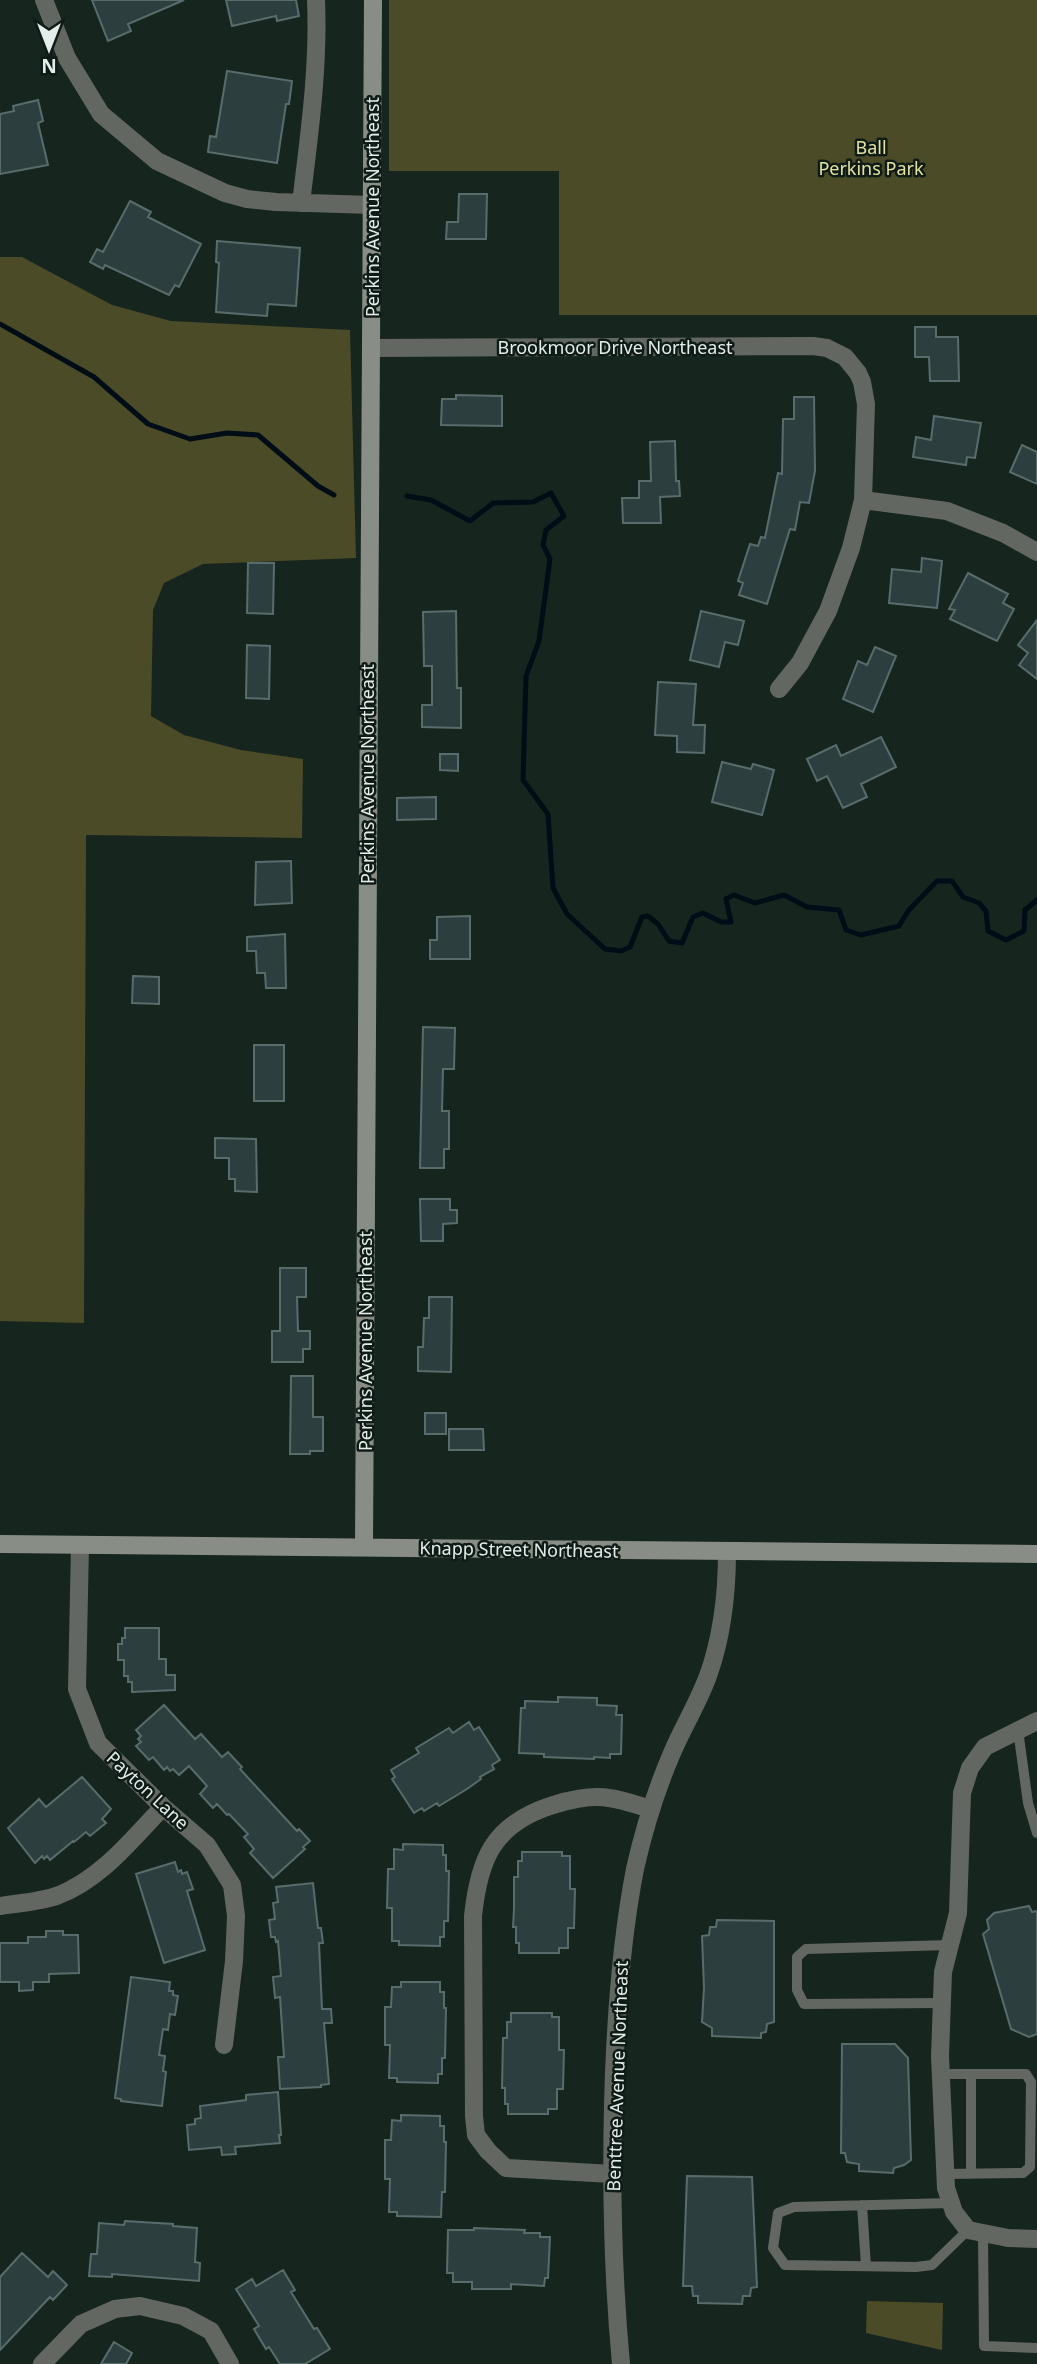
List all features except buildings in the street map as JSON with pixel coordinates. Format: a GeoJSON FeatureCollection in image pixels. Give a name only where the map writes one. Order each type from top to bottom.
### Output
{"type":"FeatureCollection","features":[{"type":"Feature","properties":{"kind":"street"},"geometry":{"type":"LineString","coordinates":[[44,0],[67,58],[101,114],[157,162],[226,193],[247,199],[372,205]]}},
{"type":"Feature","properties":{"kind":"street"},"geometry":{"type":"LineString","coordinates":[[301,203],[313,101],[317,45],[316,0]]}},
{"type":"Feature","properties":{"kind":"street","name":"Perkins Avenue Northeast"},"geometry":{"type":"LineString","coordinates":[[364,1547],[373,0]]}},
{"type":"Feature","properties":{"kind":"street","name":"Brookmoor Drive Northeast"},"geometry":{"type":"LineString","coordinates":[[372,348],[813,346],[836,352],[858,373],[865,393],[863,500]]}},
{"type":"Feature","properties":{"kind":"street"},"geometry":{"type":"LineString","coordinates":[[779,689],[800,663],[828,611],[845,567],[863,500],[947,511],[1003,533],[1037,552]]}},
{"type":"Feature","properties":{"kind":"street","name":"Knapp Street Northeast"},"geometry":{"type":"LineString","coordinates":[[0,1544],[1037,1554]]}},
{"type":"Feature","properties":{"kind":"street","name":"Payton Lane"},"geometry":{"type":"LineString","coordinates":[[80,1545],[77,1689],[98,1743],[163,1807],[207,1845],[232,1885],[236,1916],[235,1943],[224,2045]]}},
{"type":"Feature","properties":{"kind":"street","name":"Benttree Avenue Northeast"},"geometry":{"type":"LineString","coordinates":[[621,2364],[615,2297],[612,2174],[614,2061],[621,1960],[635,1869],[651,1808],[708,1676],[715,1652],[727,1578],[727,1552]]}},
{"type":"Feature","properties":{"kind":"street"},"geometry":{"type":"LineString","coordinates":[[1037,1721],[985,1747],[970,1768],[962,1793],[958,1913],[943,1972],[941,2074],[946,2188],[954,2212],[976,2232],[1008,2238],[1037,2239]]}},
{"type":"Feature","properties":{"kind":"street"},"geometry":{"type":"LineString","coordinates":[[612,2174],[506,2168],[488,2151],[477,2135],[474,2116],[473,1916],[477,1884],[489,1852],[505,1830],[530,1812],[564,1801],[606,1798],[651,1808]]}},
{"type":"Feature","properties":{"kind":"street"},"geometry":{"type":"LineString","coordinates":[[0,1906],[57,1895],[80,1885],[108,1864],[163,1807]]}},
{"type":"Feature","properties":{"kind":"street"},"geometry":{"type":"LineString","coordinates":[[42,2364],[81,2324],[115,2308],[139,2306],[183,2316],[211,2331],[230,2364]]}},
{"type":"Feature","properties":{"kind":"lane"},"geometry":{"type":"LineString","coordinates":[[1018,1730],[1028,1803],[1037,1833]]}},
{"type":"Feature","properties":{"kind":"lane"},"geometry":{"type":"LineString","coordinates":[[1025,1785],[1037,1779]]}},
{"type":"Feature","properties":{"kind":"lane"},"geometry":{"type":"LineString","coordinates":[[942,2003],[804,2004],[797,1990],[797,1957],[806,1949],[950,1945]]}},
{"type":"Feature","properties":{"kind":"lane"},"geometry":{"type":"LineString","coordinates":[[941,2074],[1026,2074],[1031,2082],[1030,2167],[1023,2174],[945,2174]]}},
{"type":"Feature","properties":{"kind":"lane"},"geometry":{"type":"LineString","coordinates":[[971,2074],[971,2174]]}},
{"type":"Feature","properties":{"kind":"lane"},"geometry":{"type":"LineString","coordinates":[[951,2203],[794,2207],[778,2213],[773,2248],[785,2265],[916,2267],[932,2265],[976,2232]]}},
{"type":"Feature","properties":{"kind":"lane"},"geometry":{"type":"LineString","coordinates":[[862,2205],[866,2266]]}},
{"type":"Feature","properties":{"kind":"lane"},"geometry":{"type":"LineString","coordinates":[[976,2232],[984,2346],[1037,2348]]}},
{"type":"Feature","properties":{"kind":"green space","name":"Ball Perkins Park"},"geometry":{"type":"Polygon","coordinates":[[[389,0],[1037,0],[1037,315],[559,315],[559,171],[389,171],[389,0]]]}},
{"type":"Feature","properties":{"kind":"green space"},"geometry":{"type":"Polygon","coordinates":[[[0,257],[22,257],[112,305],[171,321],[350,330],[356,558],[203,564],[164,583],[153,610],[151,716],[184,735],[241,750],[303,759],[302,838],[86,835],[84,1323],[0,1321],[0,257]]]}},
{"type":"Feature","properties":{"kind":"green space"},"geometry":{"type":"Polygon","coordinates":[[[867,2301],[943,2303],[942,2350],[866,2333],[867,2301]]]}},
{"type":"Feature","properties":{"kind":"waterway"},"geometry":{"type":"LineString","coordinates":[[0,324],[94,377],[148,424],[190,439],[227,433],[258,435],[318,486],[334,495]]}},
{"type":"Feature","properties":{"kind":"waterway"},"geometry":{"type":"LineString","coordinates":[[407,496],[431,500],[470,521],[493,503],[533,502],[551,493],[564,516],[546,530],[543,545],[550,559],[539,641],[526,676],[523,780],[548,814],[553,888],[567,914],[605,949],[621,951],[630,947],[642,917],[648,916],[658,924],[669,941],[682,943],[693,917],[703,913],[721,922],[731,922],[726,899],[734,895],[755,903],[784,895],[807,907],[839,910],[846,930],[861,935],[899,926],[908,911],[937,881],[952,881],[963,897],[979,903],[986,911],[988,931],[1006,940],[1024,931],[1025,910],[1037,900]]}}]}
